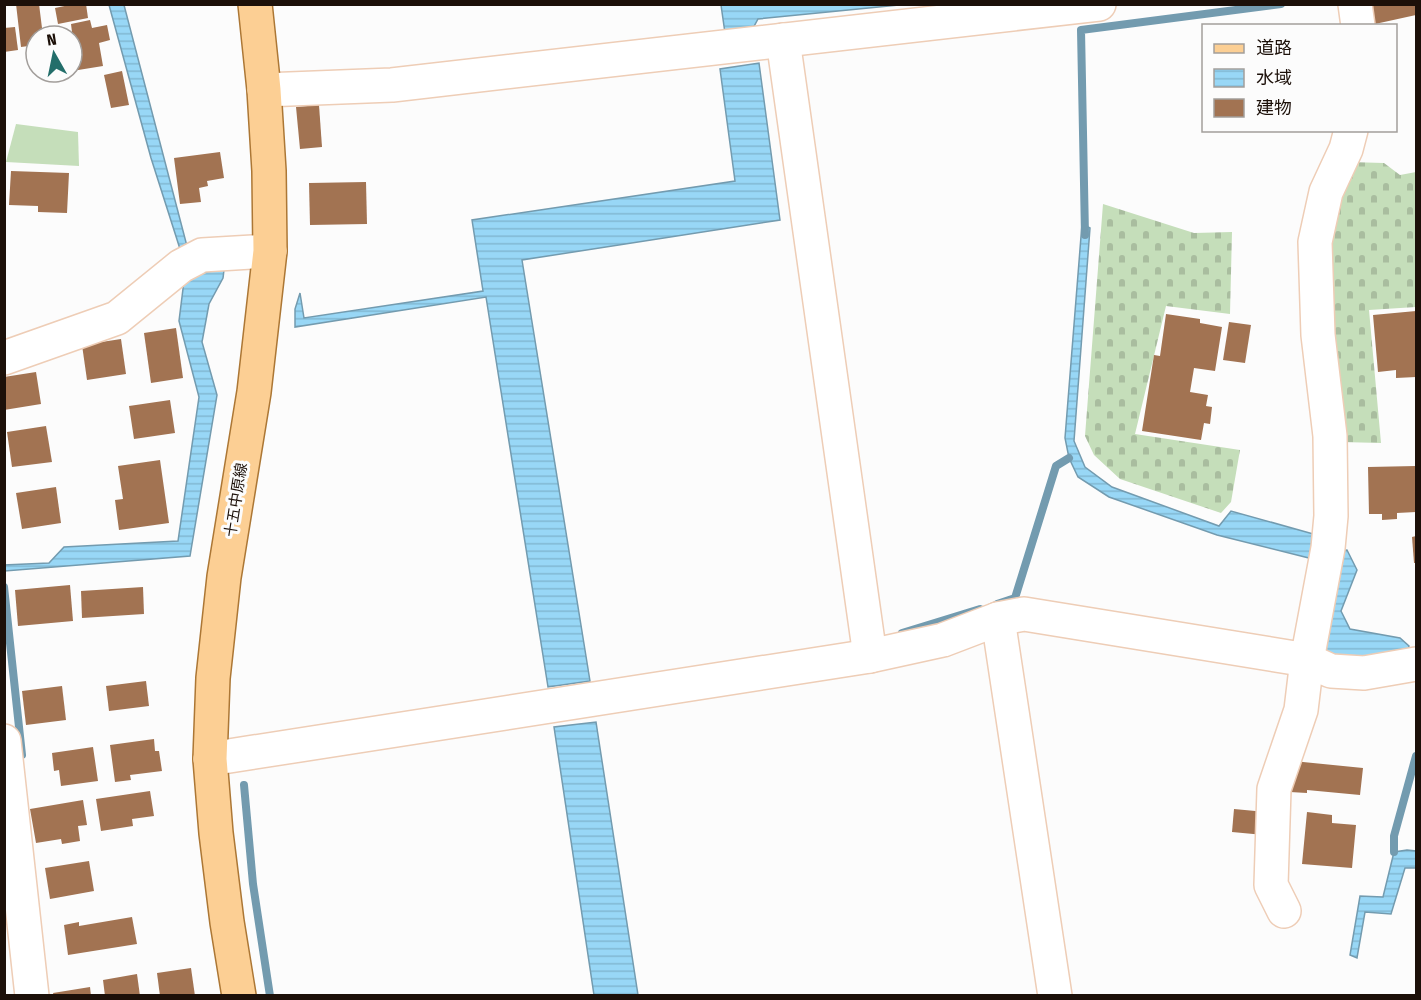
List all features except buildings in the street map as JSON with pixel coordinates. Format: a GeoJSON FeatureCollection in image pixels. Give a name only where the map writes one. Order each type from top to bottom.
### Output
{"type":"FeatureCollection","features":[{"type":"Feature","properties":{"kind":"main road","name":"十五中原線"},"geometry":{"type":"LineString","coordinates":[[239,996],[217,844],[210,759],[213,678],[224,577],[255,392],[270,251],[269,171],[255,4]]}},
{"type":"Feature","properties":{"kind":"street"},"geometry":{"type":"LineString","coordinates":[[264,90],[392,85],[1099,4]]}},
{"type":"Feature","properties":{"kind":"street"},"geometry":{"type":"LineString","coordinates":[[1355,4],[1358,24]]}},
{"type":"Feature","properties":{"kind":"street"},"geometry":{"type":"LineString","coordinates":[[783,40],[870,656]]}},
{"type":"Feature","properties":{"kind":"street"},"geometry":{"type":"LineString","coordinates":[[1284,911],[1271,885],[1274,789],[1301,710],[1306,660],[1328,548],[1331,516],[1330,436],[1318,334],[1315,242],[1326,192],[1346,149],[1350,132]]}},
{"type":"Feature","properties":{"kind":"street"},"geometry":{"type":"LineString","coordinates":[[4,358],[117,318],[181,266],[202,255],[270,251]]}},
{"type":"Feature","properties":{"kind":"street"},"geometry":{"type":"LineString","coordinates":[[210,759],[870,656],[943,640],[998,620],[1024,614],[1306,660],[1331,671],[1364,673],[1416,664]]}},
{"type":"Feature","properties":{"kind":"street"},"geometry":{"type":"LineString","coordinates":[[998,620],[1055,996]]}},
{"type":"Feature","properties":{"kind":"street"},"geometry":{"type":"LineString","coordinates":[[4,741],[32,996]]}},
{"type":"Feature","properties":{"kind":"green space"},"geometry":{"type":"Polygon","coordinates":[[[16,124],[78,132],[79,166],[6,162],[16,124]]]}},
{"type":"Feature","properties":{"kind":"green space"},"geometry":{"type":"Polygon","coordinates":[[[1349,162],[1384,163],[1400,175],[1416,172],[1416,307],[1369,310],[1381,443],[1341,442],[1328,232],[1349,162]]]}},
{"type":"Feature","properties":{"kind":"green space"},"geometry":{"type":"Polygon","coordinates":[[[1103,204],[1194,233],[1232,232],[1230,314],[1166,306],[1135,434],[1240,450],[1231,502],[1221,513],[1120,479],[1094,455],[1085,436],[1103,204]]]}},
{"type":"Feature","properties":{"kind":"water"},"geometry":{"type":"Polygon","coordinates":[[[109,5],[124,5],[188,250],[181,252],[151,158],[109,5]]]}},
{"type":"Feature","properties":{"kind":"water"},"geometry":{"type":"Polygon","coordinates":[[[721,5],[899,5],[758,19],[752,30],[725,33],[721,5]]]}},
{"type":"Feature","properties":{"kind":"water"},"geometry":{"type":"Polygon","coordinates":[[[759,63],[780,220],[522,260],[590,681],[548,687],[486,297],[295,327],[295,309],[300,293],[304,318],[483,291],[472,220],[735,181],[720,69],[759,63]]]}},
{"type":"Feature","properties":{"kind":"water"},"geometry":{"type":"Polygon","coordinates":[[[1082,224],[1090,228],[1074,441],[1085,467],[1112,487],[1219,526],[1231,511],[1317,535],[1313,559],[1217,535],[1109,497],[1078,477],[1069,458],[1065,438],[1082,224]]]}},
{"type":"Feature","properties":{"kind":"water"},"geometry":{"type":"Polygon","coordinates":[[[224,270],[223,278],[209,304],[202,342],[217,395],[190,556],[5,571],[4,565],[49,563],[64,547],[178,541],[199,397],[179,321],[184,281],[195,273],[224,270]]]}},
{"type":"Feature","properties":{"kind":"water"},"geometry":{"type":"Polygon","coordinates":[[[1347,550],[1357,570],[1341,611],[1350,629],[1400,638],[1409,646],[1406,658],[1331,662],[1321,644],[1337,551],[1347,550]]]}},
{"type":"Feature","properties":{"kind":"water"},"geometry":{"type":"Polygon","coordinates":[[[596,722],[638,995],[594,995],[554,727],[596,722]]]}},
{"type":"Feature","properties":{"kind":"water"},"geometry":{"type":"Polygon","coordinates":[[[1416,851],[1416,868],[1405,868],[1391,914],[1365,912],[1357,958],[1350,955],[1360,896],[1383,897],[1394,852],[1416,851]]]}},
{"type":"Feature","properties":{"kind":"waterway"},"geometry":{"type":"LineString","coordinates":[[1085,235],[1081,30],[1281,4]]}},
{"type":"Feature","properties":{"kind":"waterway"},"geometry":{"type":"LineString","coordinates":[[997,604],[1015,598],[1056,466],[1069,458]]}},
{"type":"Feature","properties":{"kind":"waterway"},"geometry":{"type":"LineString","coordinates":[[4,587],[22,755]]}},
{"type":"Feature","properties":{"kind":"waterway"},"geometry":{"type":"LineString","coordinates":[[902,633],[980,609]]}},
{"type":"Feature","properties":{"kind":"waterway"},"geometry":{"type":"LineString","coordinates":[[1394,852],[1394,836],[1416,756]]}},
{"type":"Feature","properties":{"kind":"waterway"},"geometry":{"type":"LineString","coordinates":[[244,785],[253,884],[270,996]]}}]}
